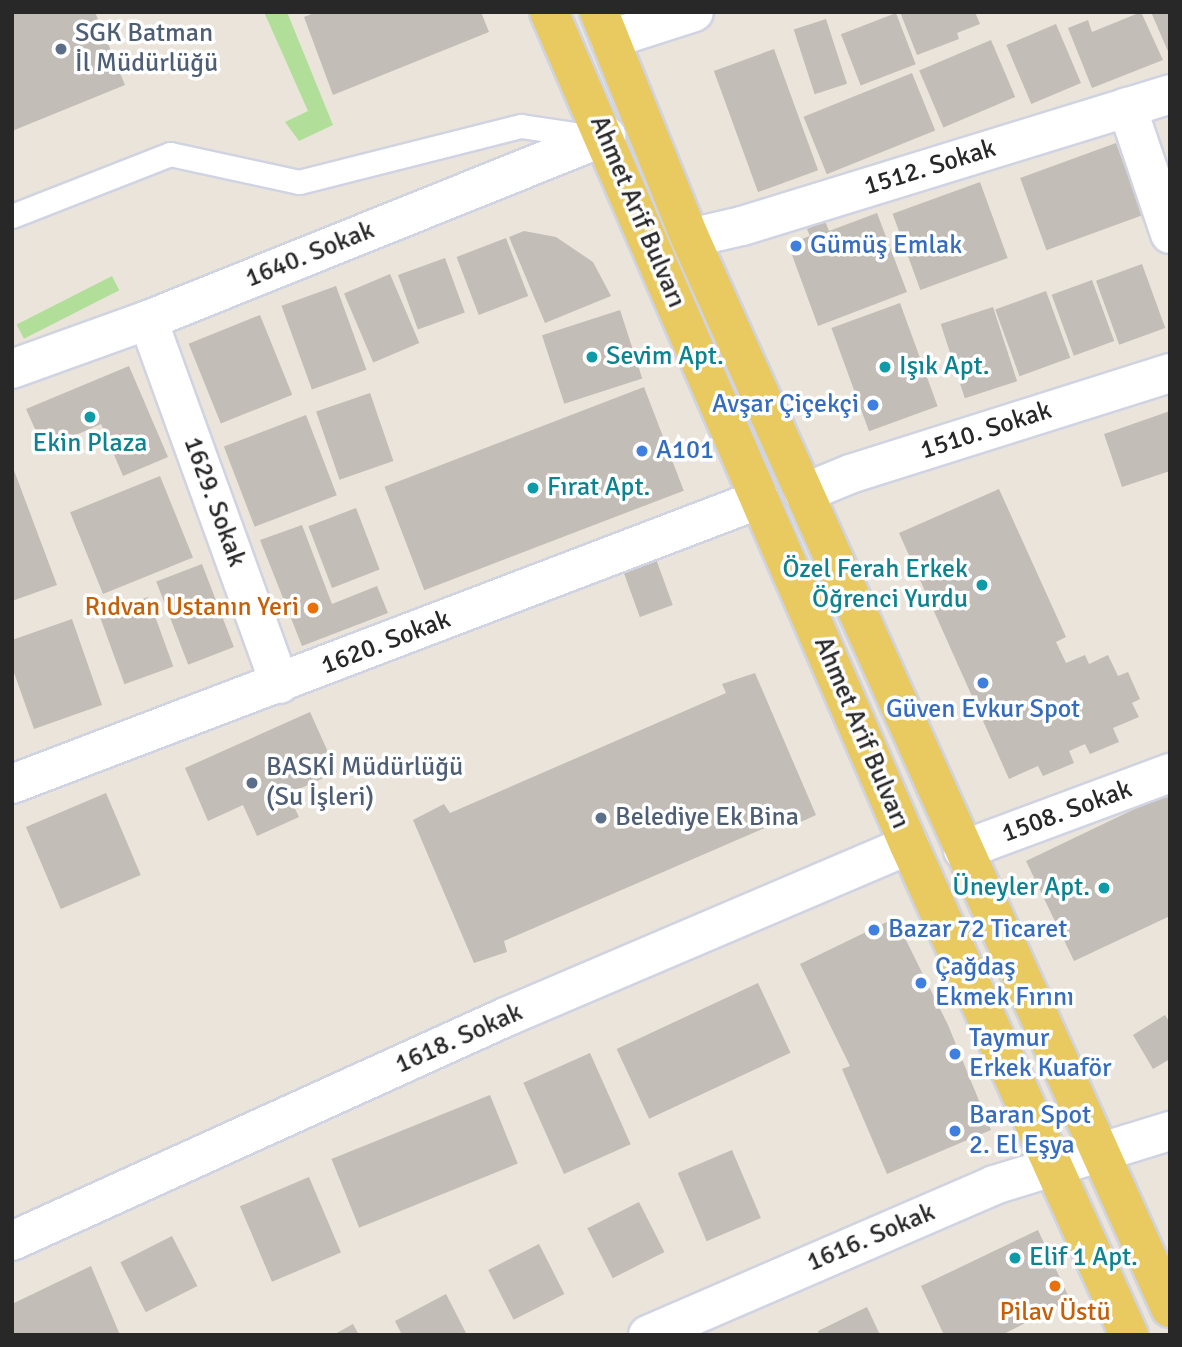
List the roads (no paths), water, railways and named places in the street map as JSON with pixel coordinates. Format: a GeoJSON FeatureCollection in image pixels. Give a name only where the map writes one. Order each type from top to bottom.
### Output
{"type":"FeatureCollection","features":[{"type":"Feature","properties":{"kind":"main road","name":"Ahmet Arif Bulvarı"},"geometry":{"type":"LineString","coordinates":[[550,12],[606,136],[909,845],[1129,1335]]}},
{"type":"Feature","properties":{"kind":"main road","name":"Ahmet Arif Bulvarı"},"geometry":{"type":"LineString","coordinates":[[604,26],[690,238],[1099,1156],[1170,1308]]}},
{"type":"Feature","properties":{"kind":"street"},"geometry":{"type":"LineString","coordinates":[[604,26],[694,12]]}},
{"type":"Feature","properties":{"kind":"street","name":"1512. Sokak"},"geometry":{"type":"LineString","coordinates":[[690,238],[742,226],[1170,94]]}},
{"type":"Feature","properties":{"kind":"street"},"geometry":{"type":"LineString","coordinates":[[1127,107],[1170,234]]}},
{"type":"Feature","properties":{"kind":"street","name":"1640. Sokak"},"geometry":{"type":"LineString","coordinates":[[12,369],[148,320],[606,136]]}},
{"type":"Feature","properties":{"kind":"street","name":"1629. Sokak"},"geometry":{"type":"LineString","coordinates":[[148,320],[280,684]]}},
{"type":"Feature","properties":{"kind":"street","name":"1510. Sokak"},"geometry":{"type":"LineString","coordinates":[[804,493],[850,474],[1170,373]]}},
{"type":"Feature","properties":{"kind":"street","name":"1620. Sokak"},"geometry":{"type":"LineString","coordinates":[[12,784],[760,499]]}},
{"type":"Feature","properties":{"kind":"street","name":"1508. Sokak"},"geometry":{"type":"LineString","coordinates":[[963,850],[1170,774]]}},
{"type":"Feature","properties":{"kind":"street","name":"1618. Sokak"},"geometry":{"type":"LineString","coordinates":[[12,1241],[508,1016],[909,845]]}},
{"type":"Feature","properties":{"kind":"street","name":"1616. Sokak"},"geometry":{"type":"LineString","coordinates":[[648,1335],[994,1185],[1099,1156],[1170,1131]]}},
{"type":"Feature","properties":{"kind":"lane"},"geometry":{"type":"LineString","coordinates":[[12,216],[170,154],[299,182],[521,126],[561,135],[606,136]]}},
{"type":"Feature","properties":{"kind":"place","name":"SGK Batman İl Müdürlüğü"},"geometry":{"type":"Point","coordinates":[61,49]}},
{"type":"Feature","properties":{"kind":"place","name":"Gümüş Emlak"},"geometry":{"type":"Point","coordinates":[796,246]}},
{"type":"Feature","properties":{"kind":"place","name":"Sevim Apt."},"geometry":{"type":"Point","coordinates":[592,357]}},
{"type":"Feature","properties":{"kind":"place","name":"Işık Apt."},"geometry":{"type":"Point","coordinates":[885,367]}},
{"type":"Feature","properties":{"kind":"place","name":"Avşar Çiçekçi"},"geometry":{"type":"Point","coordinates":[873,405]}},
{"type":"Feature","properties":{"kind":"place","name":"Ekin Plaza"},"geometry":{"type":"Point","coordinates":[90,417]}},
{"type":"Feature","properties":{"kind":"place","name":"A101"},"geometry":{"type":"Point","coordinates":[642,451]}},
{"type":"Feature","properties":{"kind":"place","name":"Fırat Apt."},"geometry":{"type":"Point","coordinates":[533,488]}},
{"type":"Feature","properties":{"kind":"place","name":"Özel Ferah Erkek Öğrenci Yurdu"},"geometry":{"type":"Point","coordinates":[982,585]}},
{"type":"Feature","properties":{"kind":"place","name":"Rıdvan Ustanın Yeri"},"geometry":{"type":"Point","coordinates":[313,608]}},
{"type":"Feature","properties":{"kind":"place","name":"Güven Evkur Spot"},"geometry":{"type":"Point","coordinates":[983,683]}},
{"type":"Feature","properties":{"kind":"place","name":"BASKİ Müdürlüğü (Su İşleri)"},"geometry":{"type":"Point","coordinates":[252,783]}},
{"type":"Feature","properties":{"kind":"place","name":"Belediye Ek Bina"},"geometry":{"type":"Point","coordinates":[601,818]}},
{"type":"Feature","properties":{"kind":"place","name":"Üneyler Apt."},"geometry":{"type":"Point","coordinates":[1104,888]}},
{"type":"Feature","properties":{"kind":"place","name":"Bazar 72 Ticaret"},"geometry":{"type":"Point","coordinates":[874,930]}},
{"type":"Feature","properties":{"kind":"place","name":"Çağdaş Ekmek Fırını"},"geometry":{"type":"Point","coordinates":[921,983]}},
{"type":"Feature","properties":{"kind":"place","name":"Taymur Erkek Kuaför"},"geometry":{"type":"Point","coordinates":[955,1054]}},
{"type":"Feature","properties":{"kind":"place","name":"Baran Spot 2. El Eşya"},"geometry":{"type":"Point","coordinates":[955,1131]}},
{"type":"Feature","properties":{"kind":"place","name":"Elif 1 Apt."},"geometry":{"type":"Point","coordinates":[1015,1258]}},
{"type":"Feature","properties":{"kind":"place","name":"Pilav Üstü"},"geometry":{"type":"Point","coordinates":[1055,1286]}}]}
